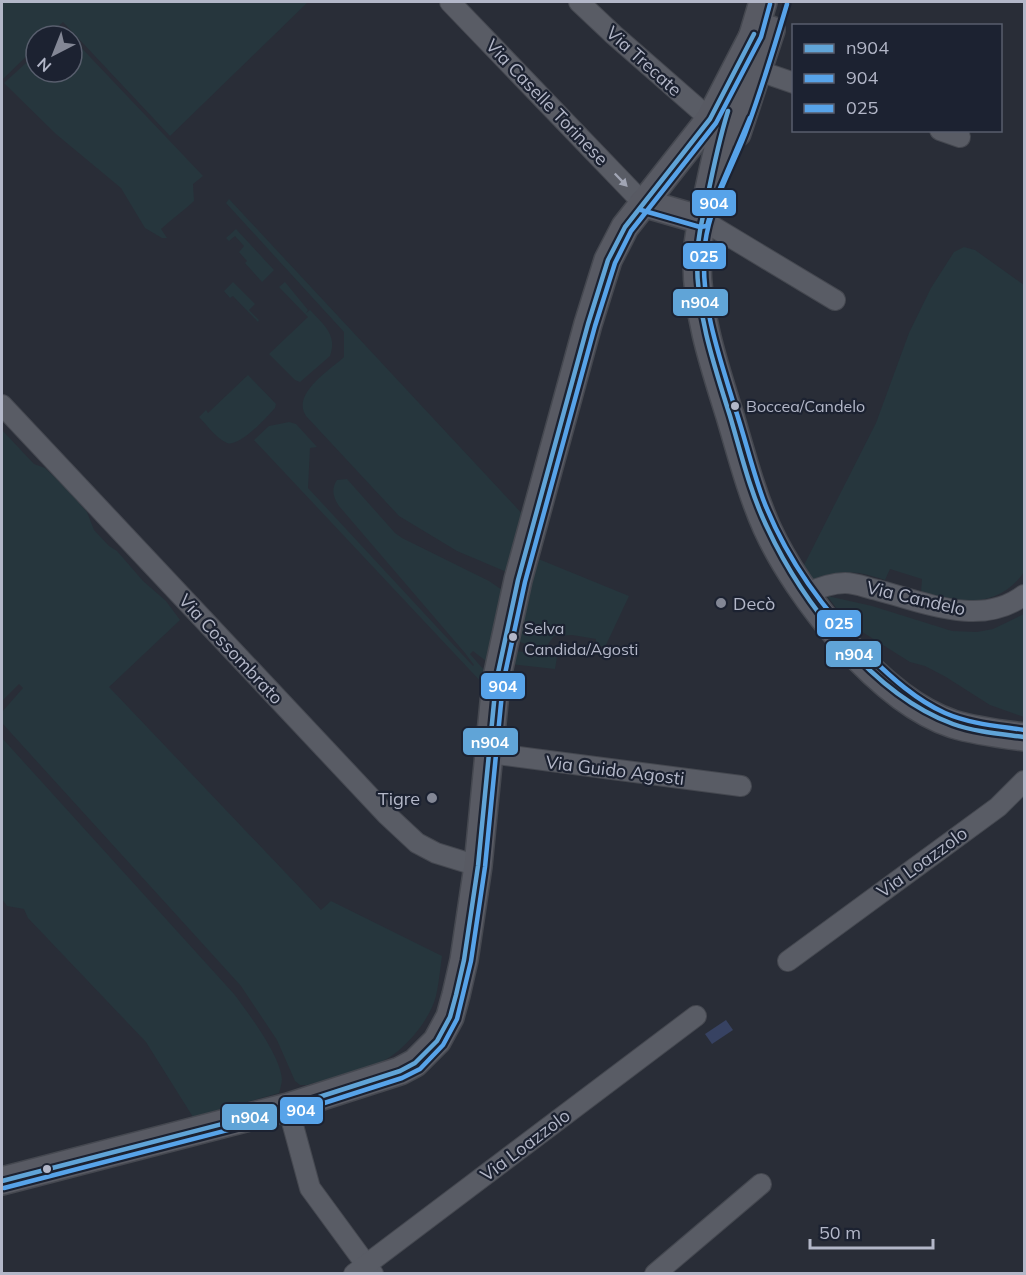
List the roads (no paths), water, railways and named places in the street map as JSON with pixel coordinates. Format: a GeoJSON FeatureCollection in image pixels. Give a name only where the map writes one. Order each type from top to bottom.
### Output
{"type":"FeatureCollection","features":[{"type":"Feature","properties":{"kind":"street","name":"Via Caselle Torinese"},"geometry":{"type":"LineString","coordinates":[[450,2],[643,203]]}},
{"type":"Feature","properties":{"kind":"street","name":"Via Trecate"},"geometry":{"type":"LineString","coordinates":[[579,2],[710,119]]}},
{"type":"Feature","properties":{"kind":"street"},"geometry":{"type":"LineString","coordinates":[[763,2],[720,136],[704,211],[697,277],[702,320],[760,513],[784,562],[805,594],[865,662],[893,688],[922,709],[953,723],[978,730],[1024,737]]}},
{"type":"Feature","properties":{"kind":"street"},"geometry":{"type":"LineString","coordinates":[[704,211],[738,132],[780,2]]}},
{"type":"Feature","properties":{"kind":"street"},"geometry":{"type":"LineString","coordinates":[[2,1181],[288,1107],[400,1071],[415,1063],[436,1041],[450,1017],[464,960],[478,866],[496,682],[518,580],[588,324],[608,260],[625,226],[710,119],[754,34]]}},
{"type":"Feature","properties":{"kind":"street"},"geometry":{"type":"LineString","coordinates":[[759,71],[792,82]]}},
{"type":"Feature","properties":{"kind":"street"},"geometry":{"type":"LineString","coordinates":[[946,132],[960,137]]}},
{"type":"Feature","properties":{"kind":"street"},"geometry":{"type":"LineString","coordinates":[[643,203],[704,211],[835,300]]}},
{"type":"Feature","properties":{"kind":"street","name":"Via Cossombrato"},"geometry":{"type":"LineString","coordinates":[[2,405],[393,821],[417,843],[436,853],[478,866]]}},
{"type":"Feature","properties":{"kind":"street","name":"Via Candelo"},"geometry":{"type":"LineString","coordinates":[[805,594],[831,585],[849,584],[950,608],[973,611],[1005,606],[1024,595]]}},
{"type":"Feature","properties":{"kind":"street","name":"Via Guido Agosti"},"geometry":{"type":"LineString","coordinates":[[489,753],[741,786]]}},
{"type":"Feature","properties":{"kind":"street","name":"Via Loazzolo"},"geometry":{"type":"LineString","coordinates":[[788,961],[998,807],[1024,781]]}},
{"type":"Feature","properties":{"kind":"street","name":"Via Loazzolo"},"geometry":{"type":"LineString","coordinates":[[364,1270],[696,1016]]}},
{"type":"Feature","properties":{"kind":"street"},"geometry":{"type":"LineString","coordinates":[[288,1107],[310,1188],[364,1270]]}},
{"type":"Feature","properties":{"kind":"street"},"geometry":{"type":"LineString","coordinates":[[656,1274],[761,1184]]}},
{"type":"Feature","properties":{"kind":"water"},"geometry":{"type":"Polygon","coordinates":[[[726,1020],[733,1030],[712,1044],[705,1034],[726,1020]]]}},
{"type":"Feature","properties":{"kind":"place","name":"Boccea/Candelo"},"geometry":{"type":"Point","coordinates":[735,406]}},
{"type":"Feature","properties":{"kind":"place","name":"Decò"},"geometry":{"type":"Point","coordinates":[721,603]}},
{"type":"Feature","properties":{"kind":"place","name":"Selva Candida/Agosti"},"geometry":{"type":"Point","coordinates":[513,637]}},
{"type":"Feature","properties":{"kind":"place","name":"Tigre"},"geometry":{"type":"Point","coordinates":[432,798]}}]}
